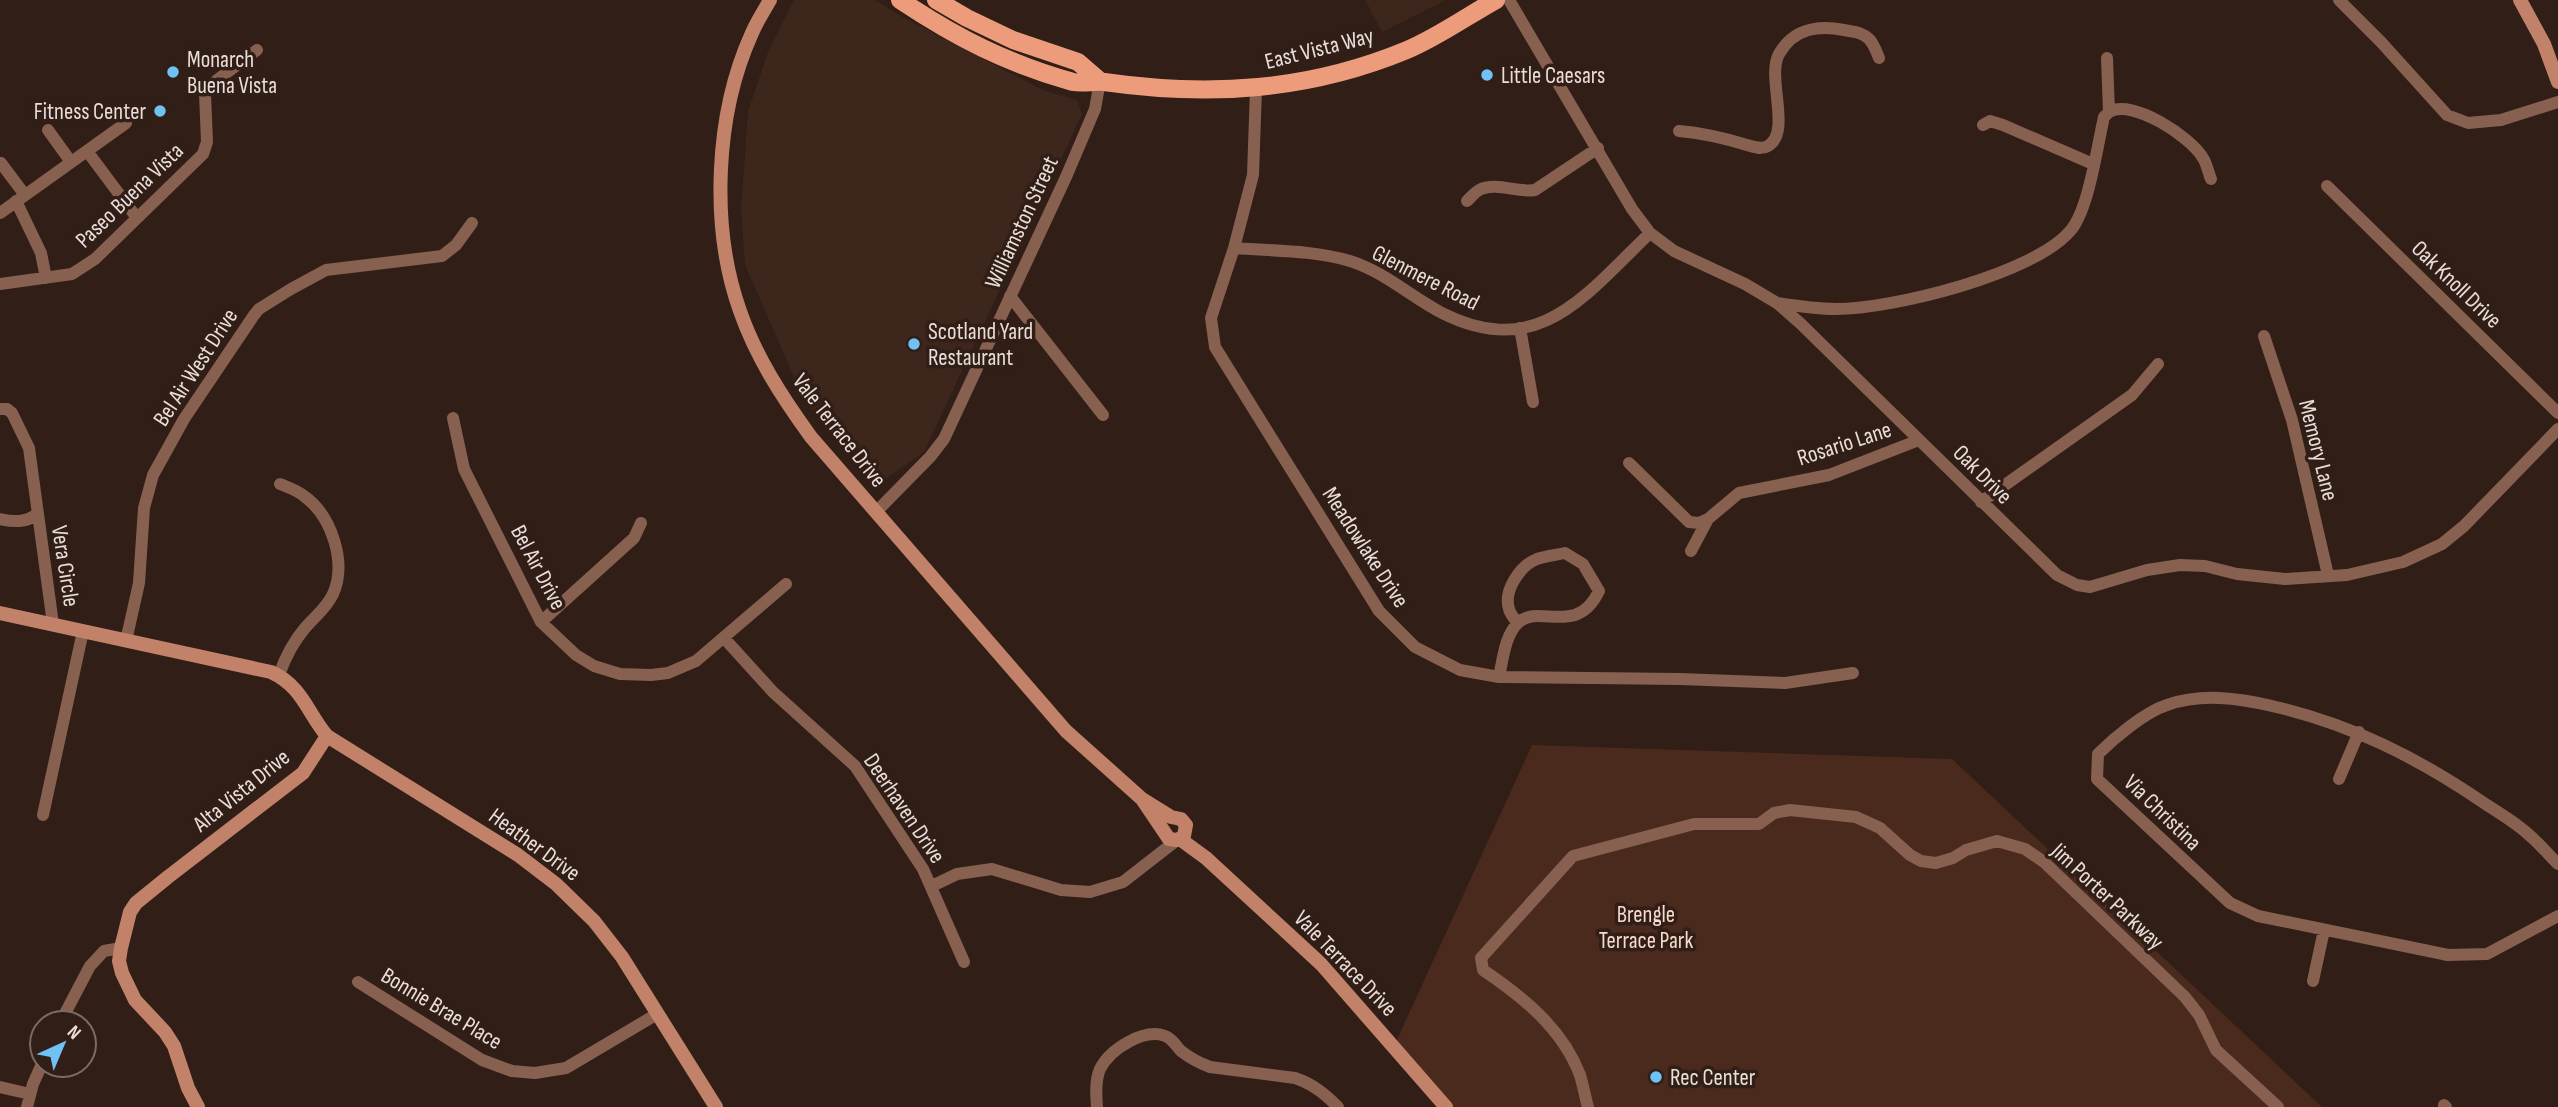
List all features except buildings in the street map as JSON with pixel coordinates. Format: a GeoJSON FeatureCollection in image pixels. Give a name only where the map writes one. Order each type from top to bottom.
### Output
{"type":"FeatureCollection","features":[{"type":"Feature","properties":{"kind":"main road","name":"East Vista Way"},"geometry":{"type":"LineString","coordinates":[[900,0],[949,32],[999,56],[1077,83],[1100,82],[1180,91],[1256,89],[1317,79],[1408,50],[1496,0]]}},
{"type":"Feature","properties":{"kind":"main road"},"geometry":{"type":"LineString","coordinates":[[936,0],[1013,40],[1078,62],[1100,82]]}},
{"type":"Feature","properties":{"kind":"street","name":"Vale Terrace Drive"},"geometry":{"type":"LineString","coordinates":[[770,0],[752,32],[736,78],[724,132],[722,228],[740,310],[765,368],[782,397],[811,436],[1066,731],[1142,799],[1173,832],[1206,858],[1321,964],[1446,1107]]}},
{"type":"Feature","properties":{"kind":"street","name":"Oak Drive"},"geometry":{"type":"LineString","coordinates":[[1509,0],[1632,209],[1650,233],[1674,251],[1745,284],[1777,303],[2057,575],[2077,585],[2090,587],[2147,570],[2180,565],[2205,566],[2237,574],[2285,579],[2347,575],[2403,562],[2442,544],[2464,526],[2558,429]]}},
{"type":"Feature","properties":{"kind":"street"},"geometry":{"type":"LineString","coordinates":[[2339,0],[2381,42],[2446,116],[2468,123],[2501,120],[2558,102]]}},
{"type":"Feature","properties":{"kind":"street"},"geometry":{"type":"LineString","coordinates":[[2520,0],[2544,44],[2558,82]]}},
{"type":"Feature","properties":{"kind":"street"},"geometry":{"type":"LineString","coordinates":[[1679,131],[1712,134],[1758,149],[1768,147],[1776,138],[1779,118],[1775,70],[1778,55],[1788,42],[1803,30],[1815,27],[1863,33],[1872,41],[1879,58]]}},
{"type":"Feature","properties":{"kind":"street","name":"Paseo Buena Vista"},"geometry":{"type":"LineString","coordinates":[[0,284],[72,274],[95,259],[203,153],[207,142],[205,94],[217,80],[257,50]]}},
{"type":"Feature","properties":{"kind":"street"},"geometry":{"type":"LineString","coordinates":[[2107,58],[2109,112]]}},
{"type":"Feature","properties":{"kind":"street","name":"Williamston Street"},"geometry":{"type":"LineString","coordinates":[[876,512],[944,439],[1095,109],[1100,82]]}},
{"type":"Feature","properties":{"kind":"street","name":"Meadowlake Drive"},"geometry":{"type":"LineString","coordinates":[[1256,89],[1253,174],[1234,248],[1211,318],[1215,346],[1379,611],[1415,647],[1460,670],[1499,677],[1785,683],[1853,673]]}},
{"type":"Feature","properties":{"kind":"street"},"geometry":{"type":"LineString","coordinates":[[1777,303],[1837,309],[1940,293],[2006,270],[2055,246],[2072,229],[2083,205],[2104,117],[2111,110],[2124,108],[2157,120],[2179,133],[2203,157],[2211,178]]}},
{"type":"Feature","properties":{"kind":"street"},"geometry":{"type":"LineString","coordinates":[[1983,125],[1990,121],[2003,124],[2093,164]]}},
{"type":"Feature","properties":{"kind":"street"},"geometry":{"type":"LineString","coordinates":[[0,213],[126,122]]}},
{"type":"Feature","properties":{"kind":"street"},"geometry":{"type":"LineString","coordinates":[[48,130],[71,162]]}},
{"type":"Feature","properties":{"kind":"street"},"geometry":{"type":"LineString","coordinates":[[1467,201],[1480,189],[1491,187],[1535,190],[1598,148]]}},
{"type":"Feature","properties":{"kind":"street"},"geometry":{"type":"LineString","coordinates":[[87,150],[137,218]]}},
{"type":"Feature","properties":{"kind":"street"},"geometry":{"type":"LineString","coordinates":[[2,163],[20,198],[41,253],[46,278]]}},
{"type":"Feature","properties":{"kind":"street","name":"Oak Knoll Drive"},"geometry":{"type":"LineString","coordinates":[[2327,186],[2558,413]]}},
{"type":"Feature","properties":{"kind":"street","name":"Bel Air West Drive"},"geometry":{"type":"LineString","coordinates":[[126,641],[139,583],[144,508],[153,475],[184,419],[259,309],[326,270],[442,257],[456,245],[472,223]]}},
{"type":"Feature","properties":{"kind":"street","name":"Glenmere Road"},"geometry":{"type":"LineString","coordinates":[[1234,248],[1311,254],[1350,261],[1386,277],[1441,313],[1475,327],[1502,330],[1548,322],[1572,307],[1650,233]]}},
{"type":"Feature","properties":{"kind":"street"},"geometry":{"type":"LineString","coordinates":[[1010,296],[1103,415]]}},
{"type":"Feature","properties":{"kind":"street"},"geometry":{"type":"LineString","coordinates":[[1520,328],[1533,402]]}},
{"type":"Feature","properties":{"kind":"street","name":"Memory Lane"},"geometry":{"type":"LineString","coordinates":[[2264,336],[2292,420],[2328,575]]}},
{"type":"Feature","properties":{"kind":"street"},"geometry":{"type":"LineString","coordinates":[[1981,502],[2132,395],[2158,364]]}},
{"type":"Feature","properties":{"kind":"street","name":"Vera Circle"},"geometry":{"type":"LineString","coordinates":[[0,409],[7,409],[12,413],[29,448],[53,624]]}},
{"type":"Feature","properties":{"kind":"street","name":"Bel Air Drive"},"geometry":{"type":"LineString","coordinates":[[453,418],[464,468],[541,622],[576,655],[594,666],[620,674],[668,673],[696,661],[786,584]]}},
{"type":"Feature","properties":{"kind":"street","name":"Rosario Lane"},"geometry":{"type":"LineString","coordinates":[[1708,519],[1739,492],[1829,475],[1919,440]]}},
{"type":"Feature","properties":{"kind":"street"},"geometry":{"type":"LineString","coordinates":[[1629,463],[1689,522],[1699,523],[1708,519]]}},
{"type":"Feature","properties":{"kind":"street"},"geometry":{"type":"LineString","coordinates":[[279,675],[286,656],[334,593],[339,571],[338,555],[329,527],[321,514],[304,496],[280,484]]}},
{"type":"Feature","properties":{"kind":"street","name":"Vera Circle"},"geometry":{"type":"LineString","coordinates":[[0,519],[20,521],[37,514]]}},
{"type":"Feature","properties":{"kind":"street"},"geometry":{"type":"LineString","coordinates":[[1691,551],[1708,519]]}},
{"type":"Feature","properties":{"kind":"street"},"geometry":{"type":"LineString","coordinates":[[541,622],[634,538],[641,523]]}},
{"type":"Feature","properties":{"kind":"street"},"geometry":{"type":"LineString","coordinates":[[1499,677],[1509,638],[1517,623],[1526,617],[1574,617],[1595,600],[1599,591],[1583,564],[1565,553],[1535,560],[1522,569],[1507,598],[1509,610],[1517,623]]}},
{"type":"Feature","properties":{"kind":"street"},"geometry":{"type":"LineString","coordinates":[[0,613],[279,675],[301,694],[327,736]]}},
{"type":"Feature","properties":{"kind":"street"},"geometry":{"type":"LineString","coordinates":[[44,815],[83,631]]}},
{"type":"Feature","properties":{"kind":"street","name":"Deerhaven Drive"},"geometry":{"type":"LineString","coordinates":[[724,638],[772,692],[855,766],[923,869],[964,962]]}},
{"type":"Feature","properties":{"kind":"street","name":"Via Christina"},"geometry":{"type":"LineString","coordinates":[[2558,864],[2527,832],[2408,755],[2359,732],[2294,711],[2229,698],[2197,699],[2165,705],[2116,736],[2098,754],[2097,779],[2230,904],[2258,916],[2448,955],[2487,954],[2558,916]]}},
{"type":"Feature","properties":{"kind":"street"},"geometry":{"type":"LineString","coordinates":[[2339,779],[2359,732]]}},
{"type":"Feature","properties":{"kind":"street","name":"Alta Vista Drive"},"geometry":{"type":"LineString","coordinates":[[198,1107],[188,1088],[174,1046],[135,1000],[126,985],[120,961],[130,912],[136,903],[303,773],[327,736]]}},
{"type":"Feature","properties":{"kind":"street","name":"Heather Drive"},"geometry":{"type":"LineString","coordinates":[[327,736],[518,855],[556,884],[601,930],[622,957],[716,1107]]}},
{"type":"Feature","properties":{"kind":"street","name":"Jim Porter Parkway"},"geometry":{"type":"LineString","coordinates":[[1588,1107],[1580,1074],[1563,1042],[1539,1013],[1483,970],[1481,958],[1573,856],[1694,824],[1759,824],[1774,813],[1790,810],[1856,817],[1880,828],[1910,855],[1928,862],[1953,859],[1966,850],[1997,841],[2025,849],[2045,862],[2185,997],[2199,1015],[2216,1050],[2278,1107]]}},
{"type":"Feature","properties":{"kind":"street"},"geometry":{"type":"LineString","coordinates":[[932,886],[957,874],[992,869],[1062,890],[1090,892],[1124,882],[1147,862],[1173,832]]}},
{"type":"Feature","properties":{"kind":"street"},"geometry":{"type":"LineString","coordinates":[[2313,981],[2325,930]]}},
{"type":"Feature","properties":{"kind":"street"},"geometry":{"type":"LineString","coordinates":[[67,1009],[90,966],[104,951],[121,948]]}},
{"type":"Feature","properties":{"kind":"street","name":"Bonnie Brae Place"},"geometry":{"type":"LineString","coordinates":[[358,982],[482,1060],[512,1071],[535,1073],[566,1068],[657,1014]]}},
{"type":"Feature","properties":{"kind":"street"},"geometry":{"type":"LineString","coordinates":[[1097,1107],[1095,1092],[1101,1068],[1119,1049],[1140,1035],[1149,1033],[1167,1036],[1181,1051],[1210,1068],[1295,1078],[1306,1082],[1321,1091],[1338,1107]]}},
{"type":"Feature","properties":{"kind":"street"},"geometry":{"type":"LineString","coordinates":[[0,1087],[28,1101],[37,1079]]}},
{"type":"Feature","properties":{"kind":"shaded area"},"geometry":{"type":"Polygon","coordinates":[[[794,0],[875,0],[1043,90],[1077,100],[1082,114],[924,452],[881,482],[805,402],[745,265],[741,209],[748,111],[769,49],[794,0]]]}},
{"type":"Feature","properties":{"kind":"shaded area"},"geometry":{"type":"Polygon","coordinates":[[[1365,0],[1446,0],[1382,32],[1365,0]]]}},
{"type":"Feature","properties":{"kind":"green space","name":"Brengle Terrace Park"},"geometry":{"type":"Polygon","coordinates":[[[1532,745],[1952,759],[2322,1107],[1446,1107],[1394,1046],[1532,745]]]}},
{"type":"Feature","properties":{"kind":"place","name":"Monarch Buena Vista"},"geometry":{"type":"Point","coordinates":[173,72]}},
{"type":"Feature","properties":{"kind":"place","name":"Little Caesars"},"geometry":{"type":"Point","coordinates":[1487,75]}},
{"type":"Feature","properties":{"kind":"place","name":"Fitness Center"},"geometry":{"type":"Point","coordinates":[160,111]}},
{"type":"Feature","properties":{"kind":"place","name":"Scotland Yard Restaurant"},"geometry":{"type":"Point","coordinates":[914,344]}},
{"type":"Feature","properties":{"kind":"place","name":"Rec Center"},"geometry":{"type":"Point","coordinates":[1656,1077]}}]}
